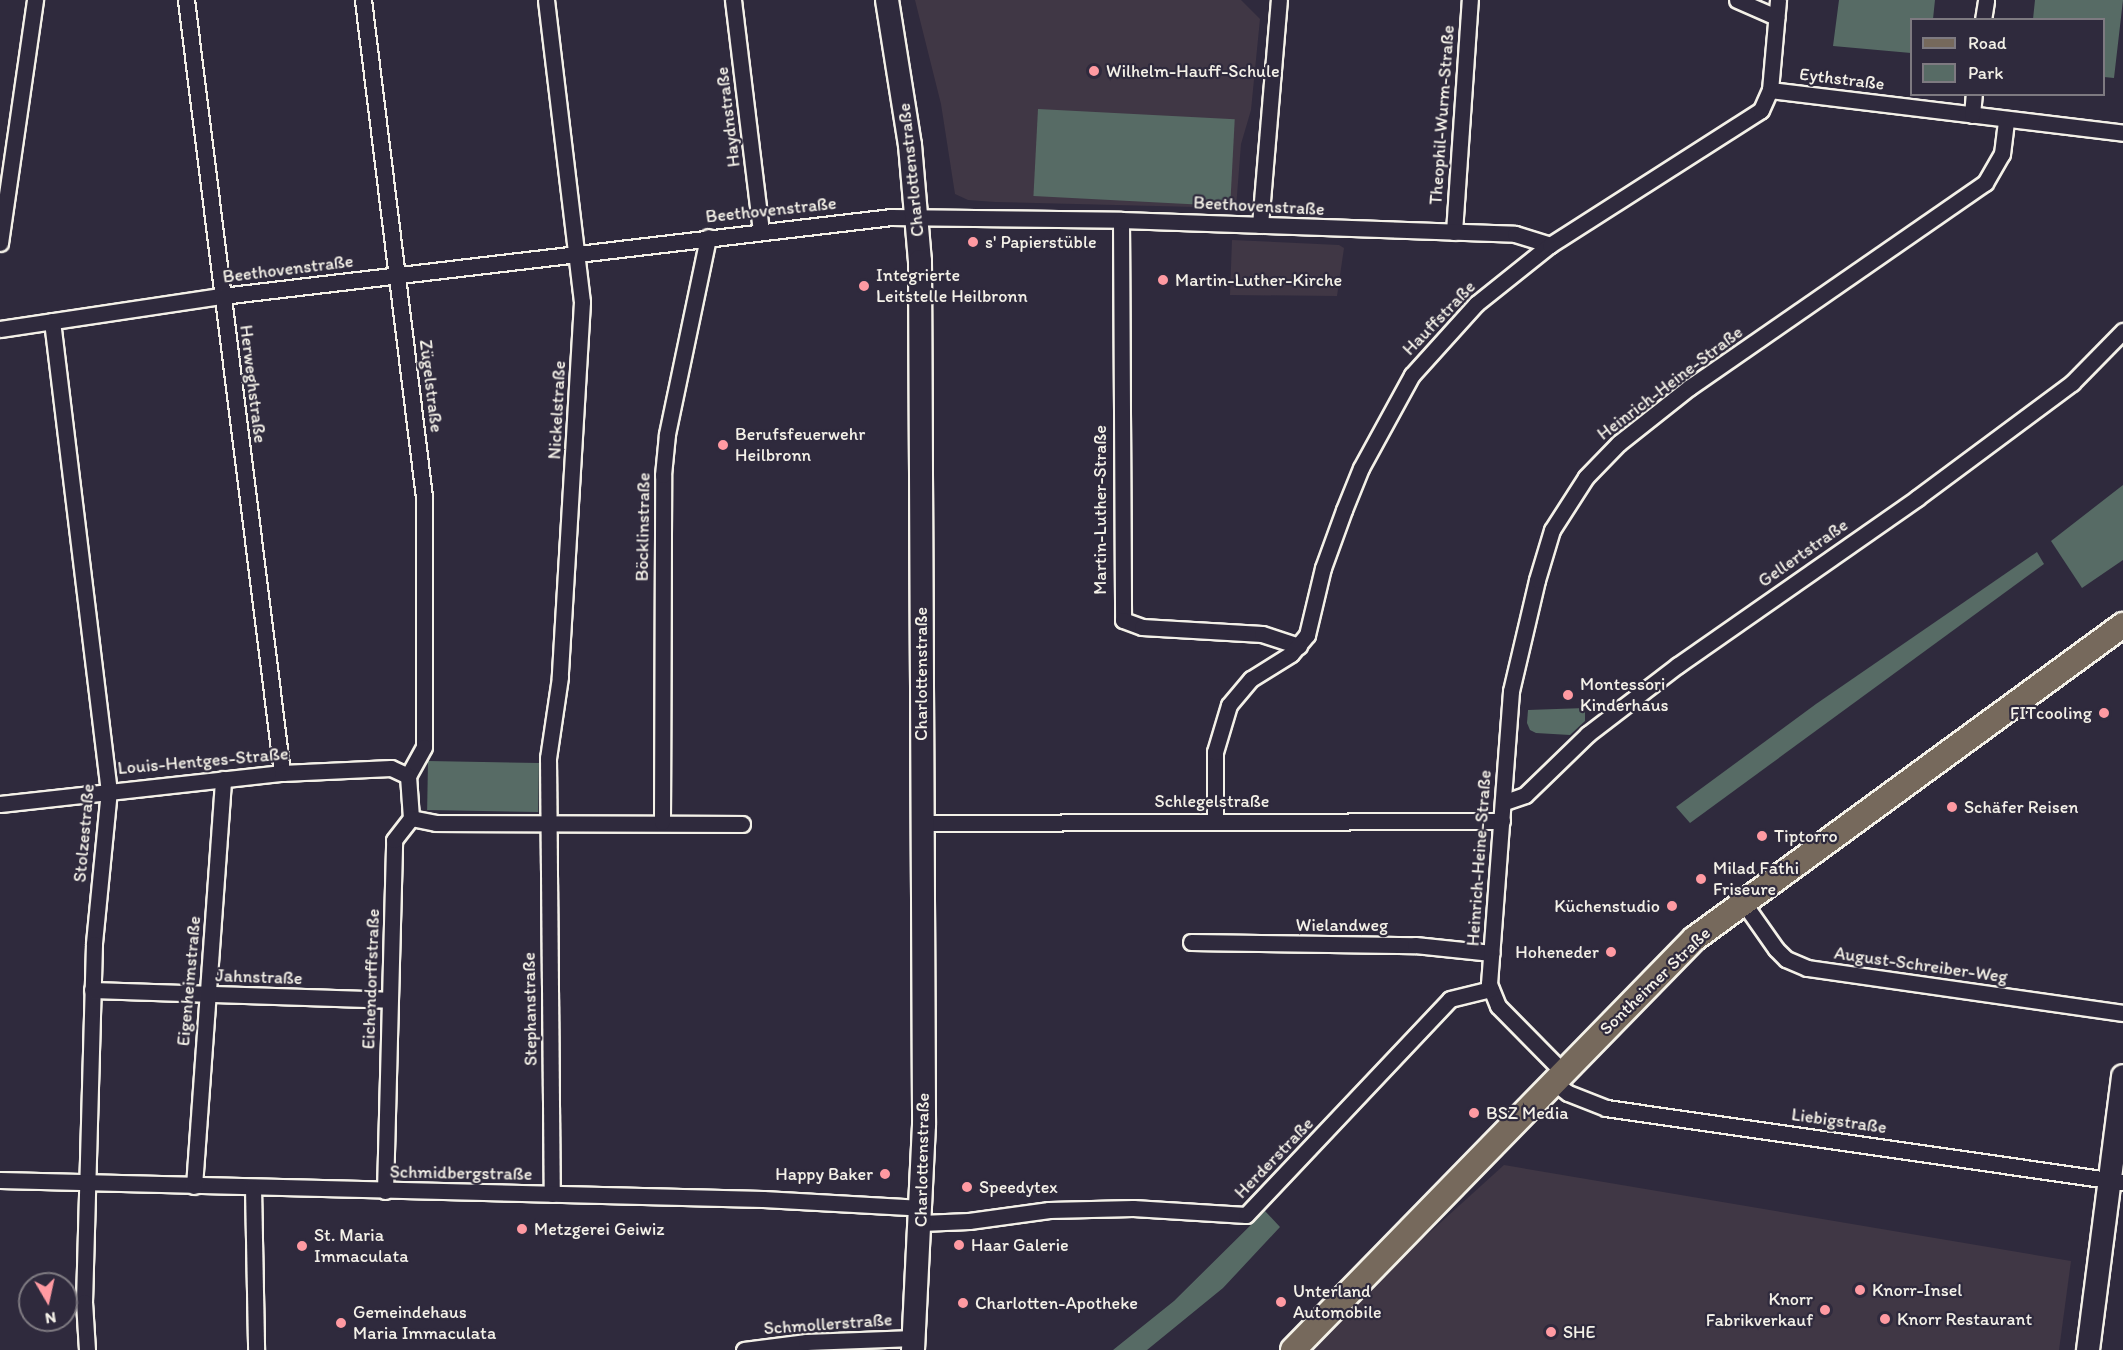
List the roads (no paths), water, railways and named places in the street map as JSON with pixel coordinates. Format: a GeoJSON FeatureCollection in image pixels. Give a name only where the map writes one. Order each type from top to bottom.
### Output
{"type":"FeatureCollection","features":[{"type":"Feature","properties":{"kind":"main road","name":"Charlottenstraße"},"geometry":{"type":"LineString","coordinates":[[887,0],[900,67],[917,216],[921,1215],[914,1344]]}},
{"type":"Feature","properties":{"kind":"main road","name":"Sontheimer Straße"},"geometry":{"type":"LineString","coordinates":[[1293,1350],[1560,1078],[1649,982],[1694,939],[2123,625]]}},
{"type":"Feature","properties":{"kind":"main road"},"geometry":{"type":"LineString","coordinates":[[2088,1350],[2116,1181],[2123,1076]]}},
{"type":"Feature","properties":{"kind":"street"},"geometry":{"type":"LineString","coordinates":[[0,243],[36,0]]}},
{"type":"Feature","properties":{"kind":"street","name":"Herweghstraße"},"geometry":{"type":"LineString","coordinates":[[186,0],[282,772]]}},
{"type":"Feature","properties":{"kind":"street","name":"Zügelstraße"},"geometry":{"type":"LineString","coordinates":[[363,0],[425,518],[424,747],[408,776]]}},
{"type":"Feature","properties":{"kind":"street","name":"Nickelstraße"},"geometry":{"type":"LineString","coordinates":[[546,0],[579,255],[582,327],[556,717],[548,758],[546,823]]}},
{"type":"Feature","properties":{"kind":"street","name":"Haydnstraße"},"geometry":{"type":"LineString","coordinates":[[733,0],[761,230]]}},
{"type":"Feature","properties":{"kind":"street"},"geometry":{"type":"LineString","coordinates":[[1260,225],[1279,0]]}},
{"type":"Feature","properties":{"kind":"street","name":"Theophil-Wurm-Straße"},"geometry":{"type":"LineString","coordinates":[[1454,232],[1470,0]]}},
{"type":"Feature","properties":{"kind":"street"},"geometry":{"type":"LineString","coordinates":[[1737,0],[1776,17]]}},
{"type":"Feature","properties":{"kind":"street","name":"Hauffstraße"},"geometry":{"type":"LineString","coordinates":[[1299,646],[1307,635],[1323,568],[1361,468],[1412,375],[1476,304],[1550,245],[1761,110],[1770,90],[1778,0]]}},
{"type":"Feature","properties":{"kind":"street"},"geometry":{"type":"LineString","coordinates":[[1983,18],[1986,0]]}},
{"type":"Feature","properties":{"kind":"street","name":"Eythstraße"},"geometry":{"type":"LineString","coordinates":[[1770,90],[2123,133]]}},
{"type":"Feature","properties":{"kind":"street"},"geometry":{"type":"LineString","coordinates":[[1972,114],[1974,96]]}},
{"type":"Feature","properties":{"kind":"street","name":"Heinrich-Heine-Straße"},"geometry":{"type":"LineString","coordinates":[[1491,989],[1511,692],[1543,554],[1576,491],[1619,442],[1690,387],[1985,183],[2002,154],[2006,120]]}},
{"type":"Feature","properties":{"kind":"street","name":"Beethovenstraße"},"geometry":{"type":"LineString","coordinates":[[0,329],[222,296],[579,255],[761,230],[917,216],[1121,220],[1515,234],[1550,245]]}},
{"type":"Feature","properties":{"kind":"street","name":"Martin-Luther-Straße"},"geometry":{"type":"LineString","coordinates":[[1121,220],[1123,620],[1143,627],[1262,634],[1299,646]]}},
{"type":"Feature","properties":{"kind":"street","name":"Böcklinstraße"},"geometry":{"type":"LineString","coordinates":[[662,822],[663,476],[667,434],[708,237]]}},
{"type":"Feature","properties":{"kind":"street","name":"Stolzestraße"},"geometry":{"type":"LineString","coordinates":[[52,321],[109,790],[92,990],[84,1319],[87,1350]]}},
{"type":"Feature","properties":{"kind":"street","name":"Gellertstraße"},"geometry":{"type":"LineString","coordinates":[[1505,802],[1525,795],[1557,760],[1678,665],[1917,498],[2072,383],[2123,331]]}},
{"type":"Feature","properties":{"kind":"street"},"geometry":{"type":"LineString","coordinates":[[1215,820],[1215,752],[1229,705],[1251,679],[1299,646]]}},
{"type":"Feature","properties":{"kind":"street","name":"Louis-Hentges-Straße"},"geometry":{"type":"LineString","coordinates":[[0,804],[282,772],[390,768],[408,776]]}},
{"type":"Feature","properties":{"kind":"street"},"geometry":{"type":"LineString","coordinates":[[408,776],[411,819],[436,823],[742,824]]}},
{"type":"Feature","properties":{"kind":"street","name":"Eigenheimstraße"},"geometry":{"type":"LineString","coordinates":[[194,1186],[223,779]]}},
{"type":"Feature","properties":{"kind":"street","name":"Eichendorffstraße"},"geometry":{"type":"LineString","coordinates":[[385,1191],[394,840],[411,819]]}},
{"type":"Feature","properties":{"kind":"street","name":"Schlegelstraße"},"geometry":{"type":"LineString","coordinates":[[921,824],[1215,820],[1502,821]]}},
{"type":"Feature","properties":{"kind":"street","name":"Stephanstraße"},"geometry":{"type":"LineString","coordinates":[[546,823],[552,1194]]}},
{"type":"Feature","properties":{"kind":"street","name":"August-Schreiber-Weg"},"geometry":{"type":"LineString","coordinates":[[1743,902],[1776,949],[1786,959],[1807,968],[2123,1013]]}},
{"type":"Feature","properties":{"kind":"street","name":"Wielandweg"},"geometry":{"type":"LineString","coordinates":[[1191,942],[1415,945],[1492,953]]}},
{"type":"Feature","properties":{"kind":"street"},"geometry":{"type":"LineString","coordinates":[[1491,989],[1498,1006],[1560,1078]]}},
{"type":"Feature","properties":{"kind":"street","name":"Herderstraße"},"geometry":{"type":"LineString","coordinates":[[921,1215],[969,1221],[1049,1210],[1133,1208],[1246,1215],[1450,999],[1491,989]]}},
{"type":"Feature","properties":{"kind":"street","name":"Jahnstraße"},"geometry":{"type":"LineString","coordinates":[[92,990],[389,1000]]}},
{"type":"Feature","properties":{"kind":"street","name":"Liebigstraße"},"geometry":{"type":"LineString","coordinates":[[1560,1078],[1568,1094],[1606,1108],[2116,1181]]}},
{"type":"Feature","properties":{"kind":"street","name":"Schmidbergstraße"},"geometry":{"type":"LineString","coordinates":[[0,1180],[552,1194],[921,1215]]}},
{"type":"Feature","properties":{"kind":"street"},"geometry":{"type":"LineString","coordinates":[[253,1187],[256,1350]]}},
{"type":"Feature","properties":{"kind":"street","name":"Schmollerstraße"},"geometry":{"type":"LineString","coordinates":[[744,1350],[806,1342],[914,1344]]}},
{"type":"Feature","properties":{"kind":"place","name":"Wilhelm-Hauff-Schule"},"geometry":{"type":"Point","coordinates":[1094,71]}},
{"type":"Feature","properties":{"kind":"place","name":"s' Papierstüble"},"geometry":{"type":"Point","coordinates":[973,242]}},
{"type":"Feature","properties":{"kind":"place","name":"Martin-Luther-Kirche"},"geometry":{"type":"Point","coordinates":[1163,280]}},
{"type":"Feature","properties":{"kind":"place","name":"Integrierte Leitstelle Heilbronn"},"geometry":{"type":"Point","coordinates":[864,286]}},
{"type":"Feature","properties":{"kind":"place","name":"Berufsfeuerwehr Heilbronn"},"geometry":{"type":"Point","coordinates":[723,445]}},
{"type":"Feature","properties":{"kind":"place","name":"Montessori Kinderhaus"},"geometry":{"type":"Point","coordinates":[1568,695]}},
{"type":"Feature","properties":{"kind":"place","name":"FITcooling"},"geometry":{"type":"Point","coordinates":[2104,713]}},
{"type":"Feature","properties":{"kind":"place","name":"Schäfer Reisen"},"geometry":{"type":"Point","coordinates":[1952,807]}},
{"type":"Feature","properties":{"kind":"place","name":"Tiptorro"},"geometry":{"type":"Point","coordinates":[1762,836]}},
{"type":"Feature","properties":{"kind":"place","name":"Milad Fathi Friseure"},"geometry":{"type":"Point","coordinates":[1701,879]}},
{"type":"Feature","properties":{"kind":"place","name":"Küchenstudio"},"geometry":{"type":"Point","coordinates":[1672,906]}},
{"type":"Feature","properties":{"kind":"place","name":"Hoheneder"},"geometry":{"type":"Point","coordinates":[1611,952]}},
{"type":"Feature","properties":{"kind":"place","name":"BSZ Media"},"geometry":{"type":"Point","coordinates":[1474,1113]}},
{"type":"Feature","properties":{"kind":"place","name":"Happy Baker"},"geometry":{"type":"Point","coordinates":[885,1174]}},
{"type":"Feature","properties":{"kind":"place","name":"Speedytex"},"geometry":{"type":"Point","coordinates":[967,1187]}},
{"type":"Feature","properties":{"kind":"place","name":"Metzgerei Geiwiz"},"geometry":{"type":"Point","coordinates":[522,1229]}},
{"type":"Feature","properties":{"kind":"place","name":"Haar Galerie"},"geometry":{"type":"Point","coordinates":[959,1245]}},
{"type":"Feature","properties":{"kind":"place","name":"St. Maria Immaculata"},"geometry":{"type":"Point","coordinates":[302,1246]}},
{"type":"Feature","properties":{"kind":"place","name":"Knorr-Insel"},"geometry":{"type":"Point","coordinates":[1860,1290]}},
{"type":"Feature","properties":{"kind":"place","name":"Unterland Automobile"},"geometry":{"type":"Point","coordinates":[1281,1302]}},
{"type":"Feature","properties":{"kind":"place","name":"Charlotten-Apotheke"},"geometry":{"type":"Point","coordinates":[963,1303]}},
{"type":"Feature","properties":{"kind":"place","name":"Knorr Fabrikverkauf"},"geometry":{"type":"Point","coordinates":[1825,1310]}},
{"type":"Feature","properties":{"kind":"place","name":"Knorr Restaurant"},"geometry":{"type":"Point","coordinates":[1885,1319]}},
{"type":"Feature","properties":{"kind":"place","name":"Gemeindehaus Maria Immaculata"},"geometry":{"type":"Point","coordinates":[341,1323]}},
{"type":"Feature","properties":{"kind":"place","name":"SHE"},"geometry":{"type":"Point","coordinates":[1551,1332]}}]}
